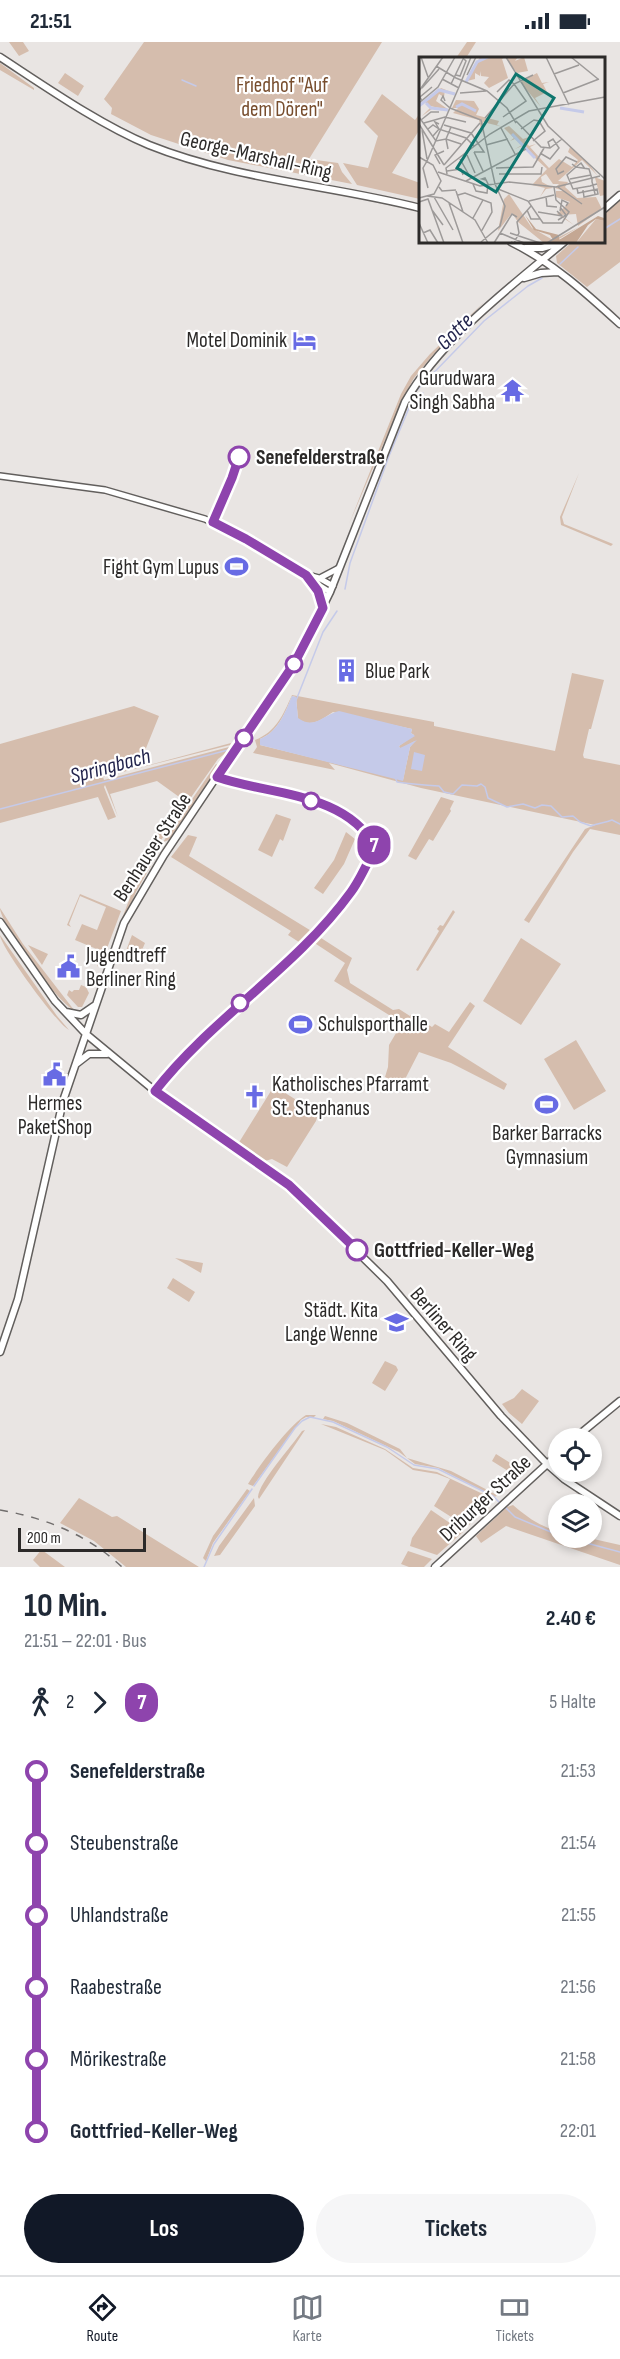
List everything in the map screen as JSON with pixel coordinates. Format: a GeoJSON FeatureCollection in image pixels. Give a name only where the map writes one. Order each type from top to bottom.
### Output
{"type":"FeatureCollection","features":[{"type":"Feature","properties":{"kind":"main road","name":"George-Marshall-Ring"},"geometry":{"type":"LineString","coordinates":[[0,57],[78,107],[148,145],[227,169],[419,208]]}},
{"type":"Feature","properties":{"kind":"main road"},"geometry":{"type":"LineString","coordinates":[[605,207],[620,195]]}},
{"type":"Feature","properties":{"kind":"main road"},"geometry":{"type":"LineString","coordinates":[[513,243],[559,272],[620,324]]}},
{"type":"Feature","properties":{"kind":"main road"},"geometry":{"type":"LineString","coordinates":[[524,248],[542,248],[560,243]]}},
{"type":"Feature","properties":{"kind":"main road","name":"Benhauser Straße"},"geometry":{"type":"LineString","coordinates":[[0,1352],[14,1313],[63,1101],[124,923],[150,876],[294,664],[323,608],[405,402],[418,380],[458,336],[562,243]]}},
{"type":"Feature","properties":{"kind":"main road"},"geometry":{"type":"LineString","coordinates":[[518,280],[541,273],[559,272]]}},
{"type":"Feature","properties":{"kind":"main road","name":"Berliner Ring"},"geometry":{"type":"LineString","coordinates":[[0,922],[27,964],[64,1012],[86,1034],[155,1091],[289,1185],[387,1281],[501,1416],[547,1464],[564,1479],[620,1516]]}},
{"type":"Feature","properties":{"kind":"main road"},"geometry":{"type":"LineString","coordinates":[[64,1012],[81,1015],[96,1004]]}},
{"type":"Feature","properties":{"kind":"main road"},"geometry":{"type":"LineString","coordinates":[[75,1064],[89,1054],[108,1054]]}},
{"type":"Feature","properties":{"kind":"main road"},"geometry":{"type":"LineString","coordinates":[[587,1428],[620,1401]]}},
{"type":"Feature","properties":{"kind":"main road","name":"Driburger Straße"},"geometry":{"type":"LineString","coordinates":[[435,1567],[547,1464]]}},
{"type":"Feature","properties":{"kind":"street"},"geometry":{"type":"LineString","coordinates":[[0,476],[105,490],[205,519],[246,539],[306,575],[312,581],[331,589]]}},
{"type":"Feature","properties":{"kind":"street"},"geometry":{"type":"LineString","coordinates":[[320,578],[339,568]]}},
{"type":"Feature","properties":{"kind":"street"},"geometry":{"type":"LineString","coordinates":[[306,575],[320,578],[331,589]]}},
{"type":"Feature","properties":{"kind":"street"},"geometry":{"type":"LineString","coordinates":[[312,581],[323,608]]}},
{"type":"Feature","properties":{"kind":"green space"},"geometry":{"type":"Polygon","coordinates":[[[9,42],[23,42],[29,51],[19,56],[9,42]]]}},
{"type":"Feature","properties":{"kind":"green space","name":"Friedhof \"Auf dem Dören\""},"geometry":{"type":"Polygon","coordinates":[[[144,42],[382,42],[309,159],[338,163],[352,184],[228,160],[151,135],[111,114],[112,108],[104,99],[144,42]]]}},
{"type":"Feature","properties":{"kind":"green space"},"geometry":{"type":"Polygon","coordinates":[[[467,42],[476,42],[467,57],[457,57],[467,42]]]}},
{"type":"Feature","properties":{"kind":"green space"},"geometry":{"type":"Polygon","coordinates":[[[0,63],[34,88],[34,90],[0,70],[0,63]]]}},
{"type":"Feature","properties":{"kind":"green space"},"geometry":{"type":"Polygon","coordinates":[[[65,73],[84,86],[78,96],[58,83],[65,73]]]}},
{"type":"Feature","properties":{"kind":"green space"},"geometry":{"type":"Polygon","coordinates":[[[382,94],[415,120],[419,114],[419,131],[392,173],[419,183],[419,199],[357,185],[343,163],[368,168],[378,136],[364,122],[382,94]]]}},
{"type":"Feature","properties":{"kind":"green space"},"geometry":{"type":"Polygon","coordinates":[[[620,200],[620,262],[587,287],[557,263],[556,256],[571,243],[605,243],[605,213],[620,200]]]}},
{"type":"Feature","properties":{"kind":"green space"},"geometry":{"type":"Polygon","coordinates":[[[484,302],[414,378],[403,398],[349,524],[401,394],[411,376],[430,354],[484,302]]]}},
{"type":"Feature","properties":{"kind":"green space"},"geometry":{"type":"Polygon","coordinates":[[[579,473],[562,517],[564,524],[613,544],[611,546],[561,525],[560,517],[579,473]]]}},
{"type":"Feature","properties":{"kind":"green space"},"geometry":{"type":"Polygon","coordinates":[[[572,673],[604,680],[583,755],[584,758],[620,765],[620,835],[590,829],[529,923],[524,920],[585,829],[595,825],[421,788],[329,763],[335,770],[253,753],[257,747],[255,740],[274,728],[292,695],[434,722],[434,726],[555,751],[572,673]],[[292,696],[280,721],[272,732],[260,739],[260,745],[403,780],[410,747],[415,741],[400,749],[399,746],[414,735],[411,733],[412,729],[333,712],[316,722],[303,722],[298,719],[296,697],[292,696]]]}},
{"type":"Feature","properties":{"kind":"green space"},"geometry":{"type":"Polygon","coordinates":[[[134,706],[159,716],[138,768],[231,743],[230,745],[103,777],[104,780],[229,747],[161,840],[155,838],[182,799],[157,781],[110,794],[118,817],[105,785],[116,817],[108,820],[98,797],[0,823],[0,744],[134,706]]]}},
{"type":"Feature","properties":{"kind":"green space"},"geometry":{"type":"Polygon","coordinates":[[[216,764],[219,766],[169,840],[163,842],[216,764]]]}},
{"type":"Feature","properties":{"kind":"green space"},"geometry":{"type":"Polygon","coordinates":[[[441,797],[454,801],[451,811],[433,841],[429,839],[416,860],[408,856],[441,797]]]}},
{"type":"Feature","properties":{"kind":"green space"},"geometry":{"type":"Polygon","coordinates":[[[276,814],[291,819],[283,841],[280,839],[272,857],[258,850],[276,814]]]}},
{"type":"Feature","properties":{"kind":"green space"},"geometry":{"type":"Polygon","coordinates":[[[346,832],[355,839],[344,864],[323,894],[314,888],[334,860],[346,832]]]}},
{"type":"Feature","properties":{"kind":"green space"},"geometry":{"type":"Polygon","coordinates":[[[188,835],[197,837],[189,856],[313,932],[302,944],[288,935],[291,931],[171,857],[188,835]]]}},
{"type":"Feature","properties":{"kind":"green space"},"geometry":{"type":"Polygon","coordinates":[[[152,856],[153,862],[136,892],[116,940],[114,939],[133,890],[152,856]]]}},
{"type":"Feature","properties":{"kind":"green space"},"geometry":{"type":"Polygon","coordinates":[[[80,894],[121,911],[100,967],[97,966],[99,950],[75,940],[82,924],[97,930],[106,907],[80,896],[69,924],[71,927],[67,925],[80,894]]]}},
{"type":"Feature","properties":{"kind":"green space"},"geometry":{"type":"Polygon","coordinates":[[[0,908],[23,944],[74,1010],[56,994],[31,963],[9,930],[0,908]]]}},
{"type":"Feature","properties":{"kind":"green space"},"geometry":{"type":"Polygon","coordinates":[[[453,910],[455,912],[418,971],[416,970],[439,931],[437,929],[440,925],[443,926],[453,910]]]}},
{"type":"Feature","properties":{"kind":"green space"},"geometry":{"type":"Polygon","coordinates":[[[0,935],[69,1030],[30,985],[9,954],[0,935]]]}},
{"type":"Feature","properties":{"kind":"green space"},"geometry":{"type":"Polygon","coordinates":[[[132,935],[145,943],[134,960],[127,961],[124,956],[132,935]]]}},
{"type":"Feature","properties":{"kind":"green space"},"geometry":{"type":"Polygon","coordinates":[[[318,936],[352,958],[347,970],[350,983],[393,1010],[399,1009],[410,1016],[412,1014],[432,1027],[435,1024],[449,1032],[470,1002],[475,1006],[448,1047],[507,1084],[504,1090],[451,1063],[419,1052],[401,1087],[385,1077],[389,1045],[402,1023],[334,981],[345,963],[313,942],[318,936]]]}},
{"type":"Feature","properties":{"kind":"green space"},"geometry":{"type":"Polygon","coordinates":[[[521,938],[561,964],[521,1025],[483,1001],[521,938]]]}},
{"type":"Feature","properties":{"kind":"green space"},"geometry":{"type":"Polygon","coordinates":[[[28,945],[48,954],[42,965],[28,945]]]}},
{"type":"Feature","properties":{"kind":"green space"},"geometry":{"type":"Polygon","coordinates":[[[81,985],[86,987],[89,993],[82,1007],[78,1007],[67,995],[69,990],[72,992],[79,990],[81,985]]]}},
{"type":"Feature","properties":{"kind":"green space"},"geometry":{"type":"Polygon","coordinates":[[[576,1040],[606,1091],[574,1110],[544,1059],[576,1040]]]}},
{"type":"Feature","properties":{"kind":"green space"},"geometry":{"type":"Polygon","coordinates":[[[274,1086],[306,1106],[320,1108],[316,1121],[287,1167],[272,1159],[265,1161],[238,1144],[274,1086]]]}},
{"type":"Feature","properties":{"kind":"green space"},"geometry":{"type":"Polygon","coordinates":[[[175,1258],[203,1263],[201,1273],[175,1258]]]}},
{"type":"Feature","properties":{"kind":"green space"},"geometry":{"type":"Polygon","coordinates":[[[173,1278],[195,1292],[189,1302],[167,1288],[173,1278]]]}},
{"type":"Feature","properties":{"kind":"green space"},"geometry":{"type":"Polygon","coordinates":[[[385,1361],[396,1366],[398,1370],[385,1391],[372,1383],[385,1361]]]}},
{"type":"Feature","properties":{"kind":"green space"},"geometry":{"type":"Polygon","coordinates":[[[522,1389],[539,1401],[522,1424],[502,1404],[514,1398],[522,1389]]]}},
{"type":"Feature","properties":{"kind":"green space"},"geometry":{"type":"Polygon","coordinates":[[[306,1415],[316,1415],[301,1420],[253,1486],[248,1484],[266,1457],[299,1420],[306,1415]]]}},
{"type":"Feature","properties":{"kind":"green space"},"geometry":{"type":"Polygon","coordinates":[[[325,1416],[347,1423],[400,1449],[407,1458],[333,1421],[323,1419],[325,1416]]]}},
{"type":"Feature","properties":{"kind":"green space"},"geometry":{"type":"Polygon","coordinates":[[[321,1424],[336,1427],[385,1449],[413,1468],[437,1472],[483,1494],[490,1505],[467,1527],[434,1506],[450,1479],[413,1470],[385,1450],[321,1424]]]}},
{"type":"Feature","properties":{"kind":"green space"},"geometry":{"type":"Polygon","coordinates":[[[305,1430],[259,1499],[260,1490],[270,1473],[305,1430]]]}},
{"type":"Feature","properties":{"kind":"green space"},"geometry":{"type":"Polygon","coordinates":[[[496,1454],[525,1472],[519,1478],[492,1461],[496,1454]]]}},
{"type":"Feature","properties":{"kind":"green space"},"geometry":{"type":"Polygon","coordinates":[[[407,1458],[451,1471],[497,1495],[495,1497],[438,1468],[415,1464],[407,1458]]]}},
{"type":"Feature","properties":{"kind":"green space"},"geometry":{"type":"Polygon","coordinates":[[[247,1489],[250,1491],[213,1543],[206,1561],[203,1558],[213,1536],[247,1489]]]}},
{"type":"Feature","properties":{"kind":"green space"},"geometry":{"type":"Polygon","coordinates":[[[79,1498],[112,1517],[117,1516],[199,1567],[126,1567],[94,1541],[60,1523],[79,1498]]]}},
{"type":"Feature","properties":{"kind":"green space"},"geometry":{"type":"Polygon","coordinates":[[[254,1498],[255,1506],[220,1555],[214,1556],[219,1546],[254,1498]]]}},
{"type":"Feature","properties":{"kind":"green space"},"geometry":{"type":"Polygon","coordinates":[[[513,1505],[534,1521],[548,1528],[548,1540],[506,1526],[481,1543],[476,1536],[507,1507],[513,1505]]]}},
{"type":"Feature","properties":{"kind":"green space"},"geometry":{"type":"Polygon","coordinates":[[[431,1510],[463,1532],[437,1555],[410,1546],[412,1538],[431,1510]]]}},
{"type":"Feature","properties":{"kind":"green space"},"geometry":{"type":"Polygon","coordinates":[[[602,1541],[620,1545],[620,1565],[570,1548],[602,1548],[602,1541]]]}},
{"type":"Feature","properties":{"kind":"green space"},"geometry":{"type":"Polygon","coordinates":[[[42,1549],[65,1567],[40,1567],[33,1560],[42,1549]]]}},
{"type":"Feature","properties":{"kind":"green space"},"geometry":{"type":"Polygon","coordinates":[[[408,1551],[432,1559],[424,1567],[409,1567],[401,1564],[408,1551]]]}},
{"type":"Feature","properties":{"kind":"water"},"geometry":{"type":"Polygon","coordinates":[[[292,696],[296,697],[298,718],[309,723],[339,711],[412,729],[411,733],[415,736],[399,746],[400,748],[417,740],[410,747],[403,781],[260,745],[260,739],[272,732],[280,721],[292,696]]]}},
{"type":"Feature","properties":{"kind":"water"},"geometry":{"type":"Polygon","coordinates":[[[414,752],[425,755],[422,771],[411,769],[414,752]]]}},
{"type":"Feature","properties":{"kind":"waterway"},"geometry":{"type":"LineString","coordinates":[[182,80],[196,86]]}},
{"type":"Feature","properties":{"kind":"waterway","name":"Gotte"},"geometry":{"type":"LineString","coordinates":[[605,228],[620,219]]}},
{"type":"Feature","properties":{"kind":"waterway","name":"Gotte"},"geometry":{"type":"LineString","coordinates":[[560,264],[578,247]]}},
{"type":"Feature","properties":{"kind":"waterway","name":"Gotte"},"geometry":{"type":"LineString","coordinates":[[345,589],[350,563],[389,456],[416,391],[484,321],[528,286],[542,278]]}},
{"type":"Feature","properties":{"kind":"waterway","name":"Gotte"},"geometry":{"type":"LineString","coordinates":[[413,397],[423,393]]}},
{"type":"Feature","properties":{"kind":"waterway","name":"Gotte"},"geometry":{"type":"LineString","coordinates":[[295,703],[323,632],[337,611]]}},
{"type":"Feature","properties":{"kind":"waterway","name":"Springbach"},"geometry":{"type":"LineString","coordinates":[[245,746],[250,745]]}},
{"type":"Feature","properties":{"kind":"waterway","name":"Springbach"},"geometry":{"type":"LineString","coordinates":[[0,809],[228,750]]}},
{"type":"Feature","properties":{"kind":"waterway","name":"Springbach"},"geometry":{"type":"LineString","coordinates":[[395,777],[397,782],[439,786],[444,792],[453,794],[462,785],[481,784],[485,787],[488,798],[507,807],[523,804],[535,808],[542,805],[551,806],[562,817],[573,816],[580,822],[591,826],[612,820],[620,824]]}},
{"type":"Feature","properties":{"kind":"waterway"},"geometry":{"type":"LineString","coordinates":[[254,1486],[295,1428],[310,1417],[333,1422],[387,1447],[414,1465],[438,1469],[493,1496],[500,1503]]}},
{"type":"Feature","properties":{"kind":"waterway"},"geometry":{"type":"LineString","coordinates":[[204,1567],[214,1544],[252,1489]]}},
{"type":"Feature","properties":{"kind":"waterway"},"geometry":{"type":"LineString","coordinates":[[504,1506],[515,1517],[548,1531]]}},
{"type":"Feature","properties":{"kind":"waterway"},"geometry":{"type":"LineString","coordinates":[[602,1547],[620,1552]]}},
{"type":"Feature","properties":{"kind":"railway"},"geometry":{"type":"LineString","coordinates":[[0,1510],[50,1523],[81,1537],[122,1567]]}},
{"type":"Feature","properties":{"kind":"bus line","name":"7"},"geometry":{"type":"LineString","coordinates":[[239,457],[213,522],[306,575],[318,591],[323,608],[294,664],[217,777],[299,797],[328,807],[362,830],[375,847],[352,890],[314,937],[208,1032],[155,1091],[289,1185],[357,1250]]}},
{"type":"Feature","properties":{"kind":"place","name":"Motel Dominik"},"geometry":{"type":"Point","coordinates":[305,340]}},
{"type":"Feature","properties":{"kind":"place","name":"Gurudwara Singh Sabha"},"geometry":{"type":"Point","coordinates":[513,390]}},
{"type":"Feature","properties":{"kind":"place","name":"Senefelderstraße"},"geometry":{"type":"Point","coordinates":[239,457]}},
{"type":"Feature","properties":{"kind":"place","name":"Fight Gym Lupus"},"geometry":{"type":"Point","coordinates":[237,567]}},
{"type":"Feature","properties":{"kind":"place","name":"Blue Park"},"geometry":{"type":"Point","coordinates":[347,671]}},
{"type":"Feature","properties":{"kind":"place","name":"Jugendtreff Berliner Ring"},"geometry":{"type":"Point","coordinates":[68,967]}},
{"type":"Feature","properties":{"kind":"place","name":"Schulsporthalle"},"geometry":{"type":"Point","coordinates":[300,1024]}},
{"type":"Feature","properties":{"kind":"place","name":"Hermes PaketShop"},"geometry":{"type":"Point","coordinates":[55,1075]}},
{"type":"Feature","properties":{"kind":"place","name":"Katholisches Pfarramt St. Stephanus"},"geometry":{"type":"Point","coordinates":[254,1096]}},
{"type":"Feature","properties":{"kind":"place","name":"Barker Barracks Gymnasium"},"geometry":{"type":"Point","coordinates":[547,1105]}},
{"type":"Feature","properties":{"kind":"place","name":"Gottfried-Keller-Weg"},"geometry":{"type":"Point","coordinates":[357,1250]}},
{"type":"Feature","properties":{"kind":"place","name":"Städt. Kita Lange Wenne"},"geometry":{"type":"Point","coordinates":[396,1322]}}]}
